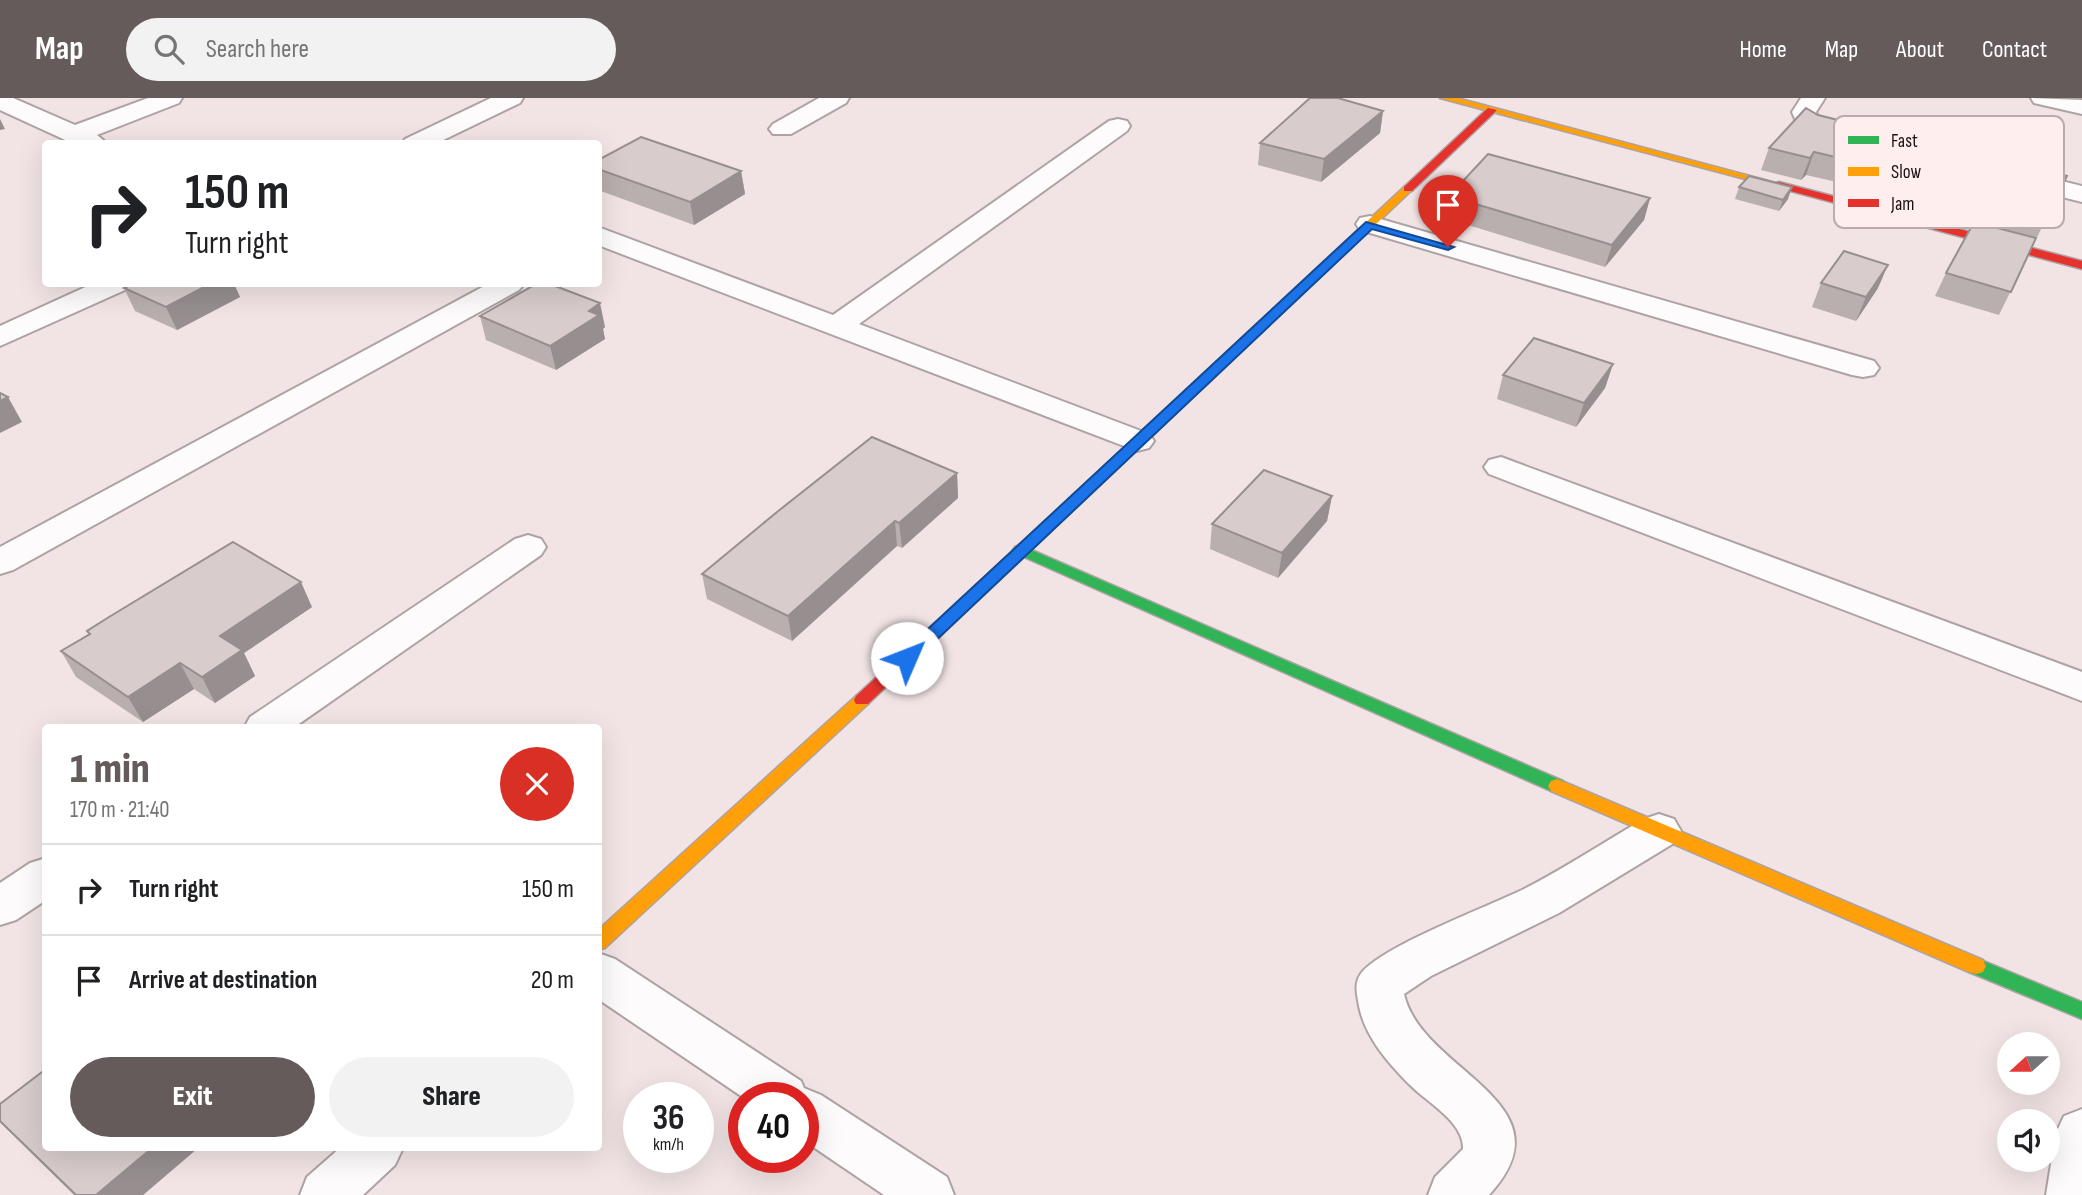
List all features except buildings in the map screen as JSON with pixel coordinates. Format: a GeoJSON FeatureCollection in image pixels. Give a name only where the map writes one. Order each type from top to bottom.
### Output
{"type":"FeatureCollection","features":[{"type":"Feature","properties":{"kind":"street"},"geometry":{"type":"LineString","coordinates":[[0,101],[86,139],[170,98]]}},
{"type":"Feature","properties":{"kind":"street"},"geometry":{"type":"LineString","coordinates":[[422,140],[511,98]]}},
{"type":"Feature","properties":{"kind":"street"},"geometry":{"type":"LineString","coordinates":[[782,129],[837,98]]}},
{"type":"Feature","properties":{"kind":"street"},"geometry":{"type":"LineString","coordinates":[[1445,98],[1834,200]]}},
{"type":"Feature","properties":{"kind":"street"},"geometry":{"type":"LineString","coordinates":[[1813,98],[1804,112],[1807,121],[1820,129],[1834,132]]}},
{"type":"Feature","properties":{"kind":"street"},"geometry":{"type":"LineString","coordinates":[[2043,98],[2082,107]]}},
{"type":"Feature","properties":{"kind":"street"},"geometry":{"type":"LineString","coordinates":[[602,938],[888,676],[1492,110]]}},
{"type":"Feature","properties":{"kind":"street"},"geometry":{"type":"LineString","coordinates":[[837,326],[1118,126]]}},
{"type":"Feature","properties":{"kind":"street"},"geometry":{"type":"LineString","coordinates":[[2064,190],[2082,194]]}},
{"type":"Feature","properties":{"kind":"street"},"geometry":{"type":"LineString","coordinates":[[1370,224],[1863,368]]}},
{"type":"Feature","properties":{"kind":"street"},"geometry":{"type":"LineString","coordinates":[[1941,228],[2082,265]]}},
{"type":"Feature","properties":{"kind":"street"},"geometry":{"type":"LineString","coordinates":[[602,237],[1137,441]]}},
{"type":"Feature","properties":{"kind":"street"},"geometry":{"type":"LineString","coordinates":[[0,337],[108,287]]}},
{"type":"Feature","properties":{"kind":"street"},"geometry":{"type":"LineString","coordinates":[[0,562],[504,287]]}},
{"type":"Feature","properties":{"kind":"street"},"geometry":{"type":"LineString","coordinates":[[1501,467],[2082,687]]}},
{"type":"Feature","properties":{"kind":"street"},"geometry":{"type":"LineString","coordinates":[[270,724],[528,547]]}},
{"type":"Feature","properties":{"kind":"street"},"geometry":{"type":"LineString","coordinates":[[1020,550],[1659,831],[2082,1012]]}},
{"type":"Feature","properties":{"kind":"street"},"geometry":{"type":"LineString","coordinates":[[1454,1195],[1489,1157],[1489,1131],[1464,1100],[1427,1069],[1386,1021],[1379,986],[1414,962],[1543,900],[1659,831]]}},
{"type":"Feature","properties":{"kind":"street"},"geometry":{"type":"LineString","coordinates":[[0,907],[42,879]]}},
{"type":"Feature","properties":{"kind":"street"},"geometry":{"type":"LineString","coordinates":[[602,976],[761,1082]]}},
{"type":"Feature","properties":{"kind":"street"},"geometry":{"type":"LineString","coordinates":[[819,1122],[928,1195]]}},
{"type":"Feature","properties":{"kind":"street"},"geometry":{"type":"LineString","coordinates":[[2072,1195],[2082,1133]]}},
{"type":"Feature","properties":{"kind":"street"},"geometry":{"type":"LineString","coordinates":[[327,1195],[374,1151]]}},
{"type":"Feature","properties":{"kind":"traffic: fast"},"geometry":{"type":"LineString","coordinates":[[1020,550],[1557,786]]}},
{"type":"Feature","properties":{"kind":"traffic: fast"},"geometry":{"type":"LineString","coordinates":[[1976,966],[2082,1011]]}},
{"type":"Feature","properties":{"kind":"traffic: slow"},"geometry":{"type":"LineString","coordinates":[[1445,98],[1779,185]]}},
{"type":"Feature","properties":{"kind":"traffic: slow"},"geometry":{"type":"LineString","coordinates":[[1061,514],[1408,189]]}},
{"type":"Feature","properties":{"kind":"traffic: slow"},"geometry":{"type":"LineString","coordinates":[[602,938],[862,700]]}},
{"type":"Feature","properties":{"kind":"traffic: slow"},"geometry":{"type":"LineString","coordinates":[[1557,786],[1976,966]]}},
{"type":"Feature","properties":{"kind":"traffic: jam"},"geometry":{"type":"LineString","coordinates":[[1408,189],[1492,110]]}},
{"type":"Feature","properties":{"kind":"traffic: jam"},"geometry":{"type":"LineString","coordinates":[[1779,185],[1834,200]]}},
{"type":"Feature","properties":{"kind":"traffic: jam"},"geometry":{"type":"LineString","coordinates":[[1942,228],[2082,265]]}},
{"type":"Feature","properties":{"kind":"traffic: jam"},"geometry":{"type":"LineString","coordinates":[[862,700],[1061,514]]}},
{"type":"Feature","properties":{"kind":"route"},"geometry":{"type":"LineString","coordinates":[[907,658],[1370,224],[1448,247]]}}]}
